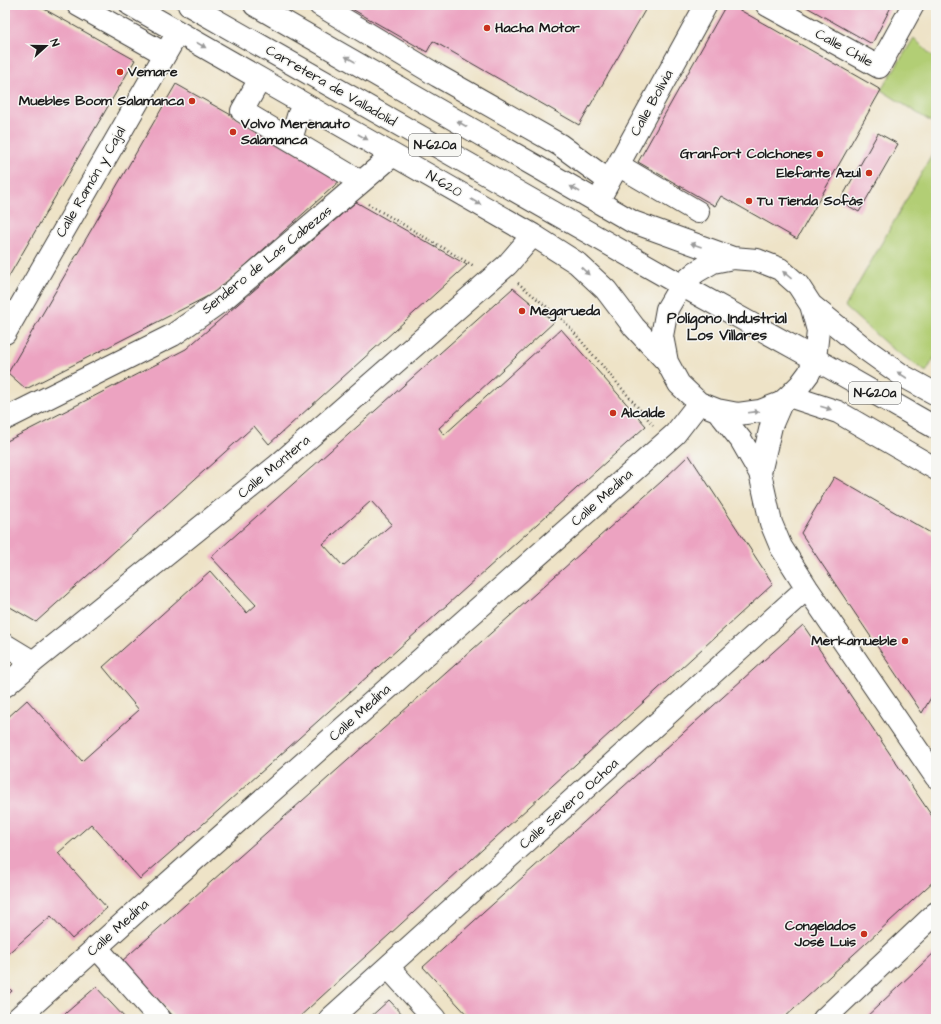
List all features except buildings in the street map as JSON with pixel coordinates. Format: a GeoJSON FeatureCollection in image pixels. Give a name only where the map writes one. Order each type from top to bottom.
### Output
{"type":"FeatureCollection","features":[{"type":"Feature","properties":{"kind":"main road"},"geometry":{"type":"LineString","coordinates":[[78,5],[165,54]]}},
{"type":"Feature","properties":{"kind":"main road","name":"N-620"},"geometry":{"type":"LineString","coordinates":[[131,5],[533,235],[576,263],[606,290],[634,328],[667,362]]}},
{"type":"Feature","properties":{"kind":"main road","name":"Carretera de Valladolid"},"geometry":{"type":"LineString","coordinates":[[189,5],[681,285],[936,428]]}},
{"type":"Feature","properties":{"kind":"main road"},"geometry":{"type":"LineString","coordinates":[[255,5],[278,10],[597,202],[633,222],[733,258],[757,260],[780,269],[798,285],[812,305],[864,348],[904,376],[936,394]]}},
{"type":"Feature","properties":{"kind":"main road"},"geometry":{"type":"LineString","coordinates":[[320,5],[438,76],[560,145],[613,173],[698,212]]}},
{"type":"Feature","properties":{"kind":"main road","name":"Calle Bolivia"},"geometry":{"type":"LineString","coordinates":[[597,202],[706,5]]}},
{"type":"Feature","properties":{"kind":"main road","name":"Calle Chile"},"geometry":{"type":"LineString","coordinates":[[767,5],[879,67],[912,5]]}},
{"type":"Feature","properties":{"kind":"main road","name":"Calle Ramón y Cajal"},"geometry":{"type":"LineString","coordinates":[[5,333],[178,32]]}},
{"type":"Feature","properties":{"kind":"main road"},"geometry":{"type":"LineString","coordinates":[[260,79],[242,111],[291,140],[355,188]]}},
{"type":"Feature","properties":{"kind":"main road"},"geometry":{"type":"LineString","coordinates":[[291,140],[298,116],[304,104]]}},
{"type":"Feature","properties":{"kind":"main road","name":"Sendero de Las Cabezas"},"geometry":{"type":"LineString","coordinates":[[5,419],[173,335],[224,299],[393,155]]}},
{"type":"Feature","properties":{"kind":"main road","name":"Calle Montera"},"geometry":{"type":"LineString","coordinates":[[5,686],[278,465],[508,265],[533,235]]}},
{"type":"Feature","properties":{"kind":"main road"},"geometry":{"type":"LineString","coordinates":[[733,258],[713,262],[696,272],[681,285],[667,309],[662,336],[667,362],[679,384],[708,407],[741,440],[760,473],[768,512],[781,547],[936,777]]}},
{"type":"Feature","properties":{"kind":"main road"},"geometry":{"type":"LineString","coordinates":[[708,407],[738,414],[760,411],[785,399],[800,385],[808,373],[814,359],[818,332],[812,305]]}},
{"type":"Feature","properties":{"kind":"main road"},"geometry":{"type":"LineString","coordinates":[[785,399],[838,412],[936,469]]}},
{"type":"Feature","properties":{"kind":"main road"},"geometry":{"type":"LineString","coordinates":[[760,473],[771,426],[785,399]]}},
{"type":"Feature","properties":{"kind":"main road","name":"Calle Medina"},"geometry":{"type":"LineString","coordinates":[[17,1019],[96,947],[667,440],[708,407]]}},
{"type":"Feature","properties":{"kind":"main road","name":"Calle Severo Ochoa"},"geometry":{"type":"LineString","coordinates":[[330,1019],[808,588]]}},
{"type":"Feature","properties":{"kind":"main road"},"geometry":{"type":"LineString","coordinates":[[5,645],[33,662]]}},
{"type":"Feature","properties":{"kind":"main road"},"geometry":{"type":"LineString","coordinates":[[824,1019],[936,913]]}},
{"type":"Feature","properties":{"kind":"main road"},"geometry":{"type":"LineString","coordinates":[[96,947],[160,1019]]}},
{"type":"Feature","properties":{"kind":"main road"},"geometry":{"type":"LineString","coordinates":[[388,968],[435,1019]]}},
{"type":"Feature","properties":{"kind":"path"},"geometry":{"type":"LineString","coordinates":[[355,188],[473,265],[516,281],[565,322],[655,428],[667,440]]}},
{"type":"Feature","properties":{"kind":"green space"},"geometry":{"type":"Polygon","coordinates":[[[914,38],[936,60],[936,125],[881,90],[914,38]]]}},
{"type":"Feature","properties":{"kind":"green space"},"geometry":{"type":"Polygon","coordinates":[[[936,148],[936,355],[926,372],[890,347],[845,307],[936,148]]]}},
{"type":"Feature","properties":{"kind":"place","name":"Hacha Motor"},"geometry":{"type":"Point","coordinates":[487,28]}},
{"type":"Feature","properties":{"kind":"place","name":"Vemare"},"geometry":{"type":"Point","coordinates":[120,72]}},
{"type":"Feature","properties":{"kind":"place","name":"Muebles Boom Salamanca"},"geometry":{"type":"Point","coordinates":[192,101]}},
{"type":"Feature","properties":{"kind":"place","name":"Volvo Merenauto Salamanca"},"geometry":{"type":"Point","coordinates":[233,132]}},
{"type":"Feature","properties":{"kind":"place","name":"Granfort Colchones"},"geometry":{"type":"Point","coordinates":[820,154]}},
{"type":"Feature","properties":{"kind":"place","name":"Elefante Azul"},"geometry":{"type":"Point","coordinates":[869,173]}},
{"type":"Feature","properties":{"kind":"place","name":"Tu Tienda Sofás"},"geometry":{"type":"Point","coordinates":[749,201]}},
{"type":"Feature","properties":{"kind":"place","name":"Megarueda"},"geometry":{"type":"Point","coordinates":[522,311]}},
{"type":"Feature","properties":{"kind":"place","name":"Alcalde"},"geometry":{"type":"Point","coordinates":[613,413]}},
{"type":"Feature","properties":{"kind":"place","name":"Merkamueble"},"geometry":{"type":"Point","coordinates":[905,641]}},
{"type":"Feature","properties":{"kind":"place","name":"Congelados José Luis"},"geometry":{"type":"Point","coordinates":[864,934]}},
{"type":"Feature","properties":{"kind":"district","name":"Polígono Industrial Los Villares"},"geometry":{"type":"Point","coordinates":[727,326]}}]}
